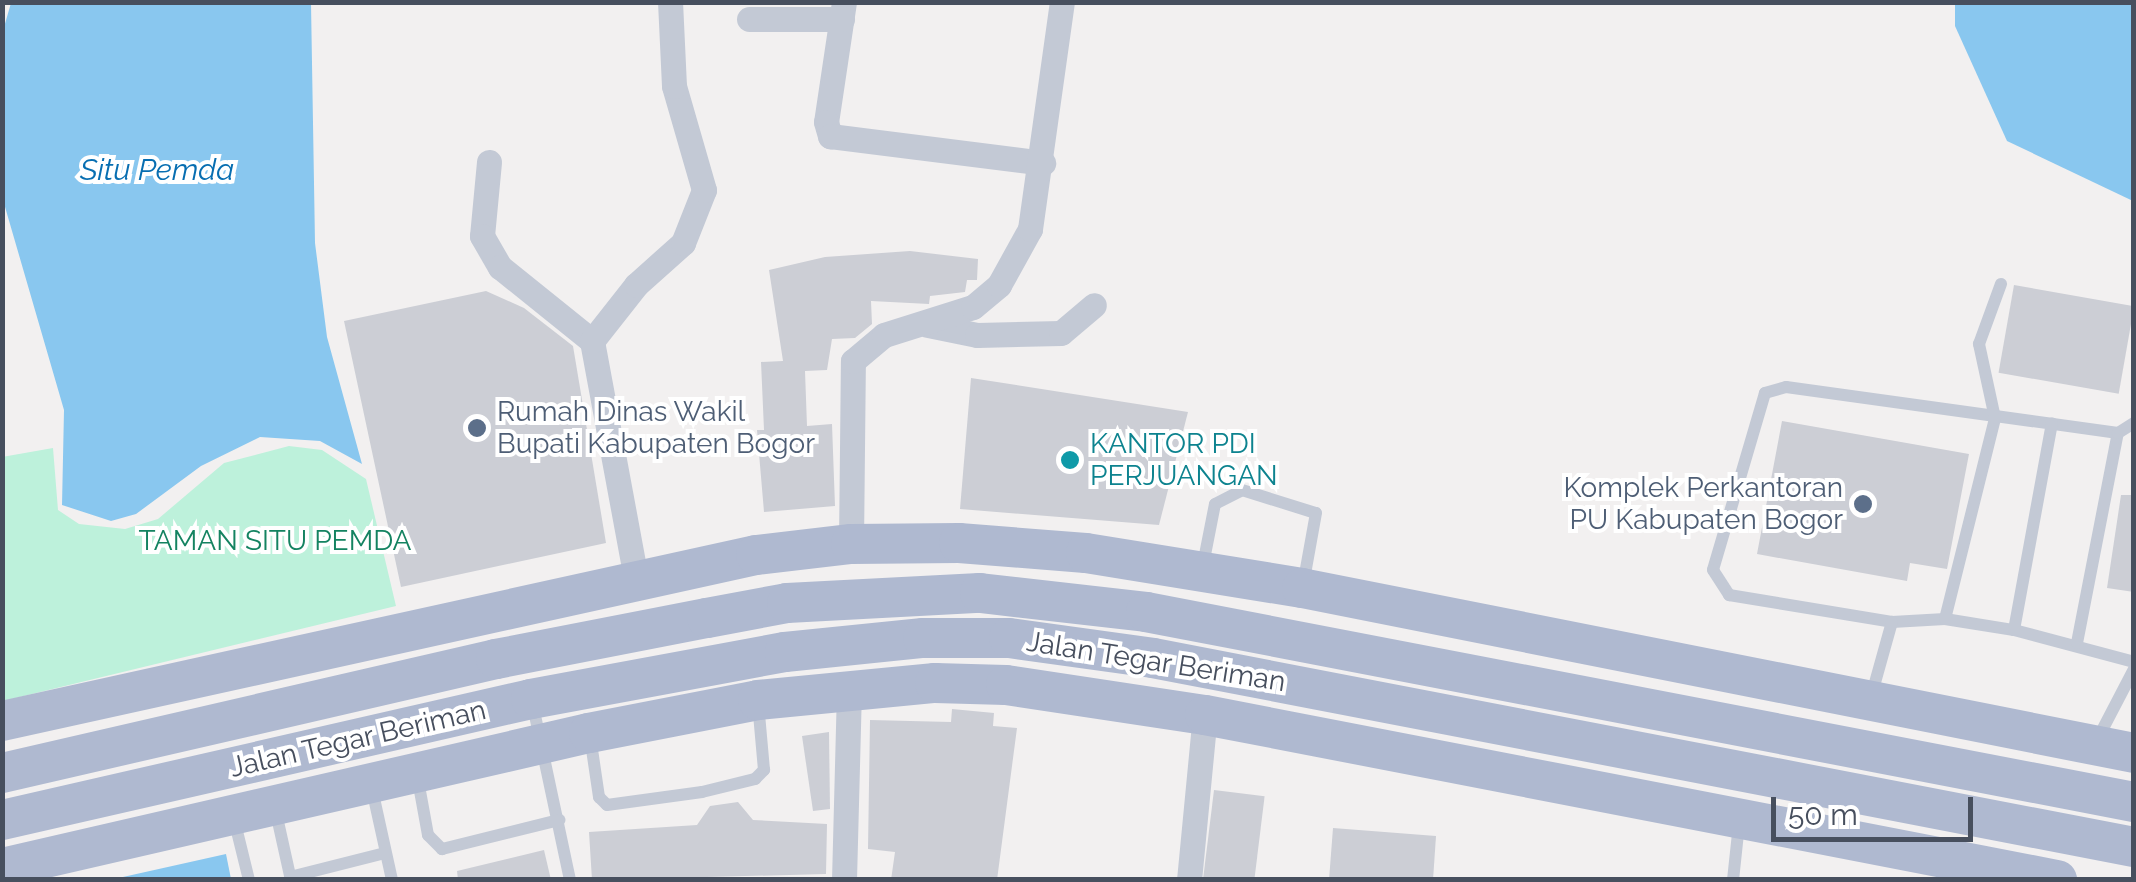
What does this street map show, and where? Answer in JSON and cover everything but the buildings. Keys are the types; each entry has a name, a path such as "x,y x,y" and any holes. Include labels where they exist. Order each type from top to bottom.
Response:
{"main road":[{"path":"2,721 636,578 851,544 1086,552 1302,588 2114,749"},
{"name":"Jalan Tegar Beriman","path":"2,773 496,659 788,603 998,595 1146,612 2117,799"},
{"path":"487,610 496,659"},
{"name":"Jalan Tegar Beriman","path":"2,820 531,699 837,643 922,638 1078,644 2134,847"},
{"name":"Jalan Tegar Beriman","path":"2,868 545,744 758,700 849,688 1006,685 1205,715 1740,816 1964,869 2039,878"},
{"path":"64,759 74,804"},
{"path":"2092,837 2117,799"}],"street":[{"path":"592,342 636,285 683,243 704,190 674,86 670,2"},
{"path":"851,544 853,361 884,336 973,307 999,285 1030,229 1043,163 1062,2"},
{"path":"748,19 843,11 826,122 830,136 1043,163"},
{"path":"489,162 482,236 500,267 592,342 636,578"},
{"path":"923,324 977,335 1060,333 1094,305"},
{"path":"844,880 849,688"},
{"path":"1189,880 1205,715"}],"lane":[{"path":"1945,619 1995,418 1979,344 2001,284"},
{"path":"2114,749 2134,665 2077,643 2014,630 1945,619 1892,622 1728,595 1712,570 1765,392 1786,387 2118,433 2134,423"},
{"path":"2014,630 2052,424"},
{"path":"2077,643 2118,433"},
{"path":"1202,572 1215,504 1242,490 1316,513 1302,588"},
{"path":"1870,700 1892,622"},
{"path":"531,699 545,744 570,880"},
{"path":"590,734 599,797 607,805 702,792 755,779 764,770 758,700"},
{"path":"416,773 428,835 442,848 559,820"},
{"path":"371,783 392,880"},
{"path":"274,806 290,878 385,853"},
{"path":"232,815 249,880"},
{"path":"1733,880 1740,816"}],"green space":[{"name":"TAMAN SITU PEMDA","path":"289,446 322,450 366,479 396,606 3,701 2,457 53,448 58,510 79,524 125,529 158,519 224,463"}],"water":[{"name":"Situ Pemda","path":"11,3 311,3 315,243 327,337 362,464 320,441 260,437 201,466 136,514 111,521 62,505 64,410 3,200 2,34"},
{"path":"1955,3 2133,3 2133,201 2007,141 1955,26"},
{"path":"226,854 231,879 114,879"}],"place":[{"name":"Rumah Dinas Wakil Bupati Kabupaten Bogor","path":"477,428"},
{"name":"KANTOR PDI PERJUANGAN","path":"1070,460"},
{"name":"Komplek Perkantoran PU Kabupaten Bogor","path":"1863,504"}]}
